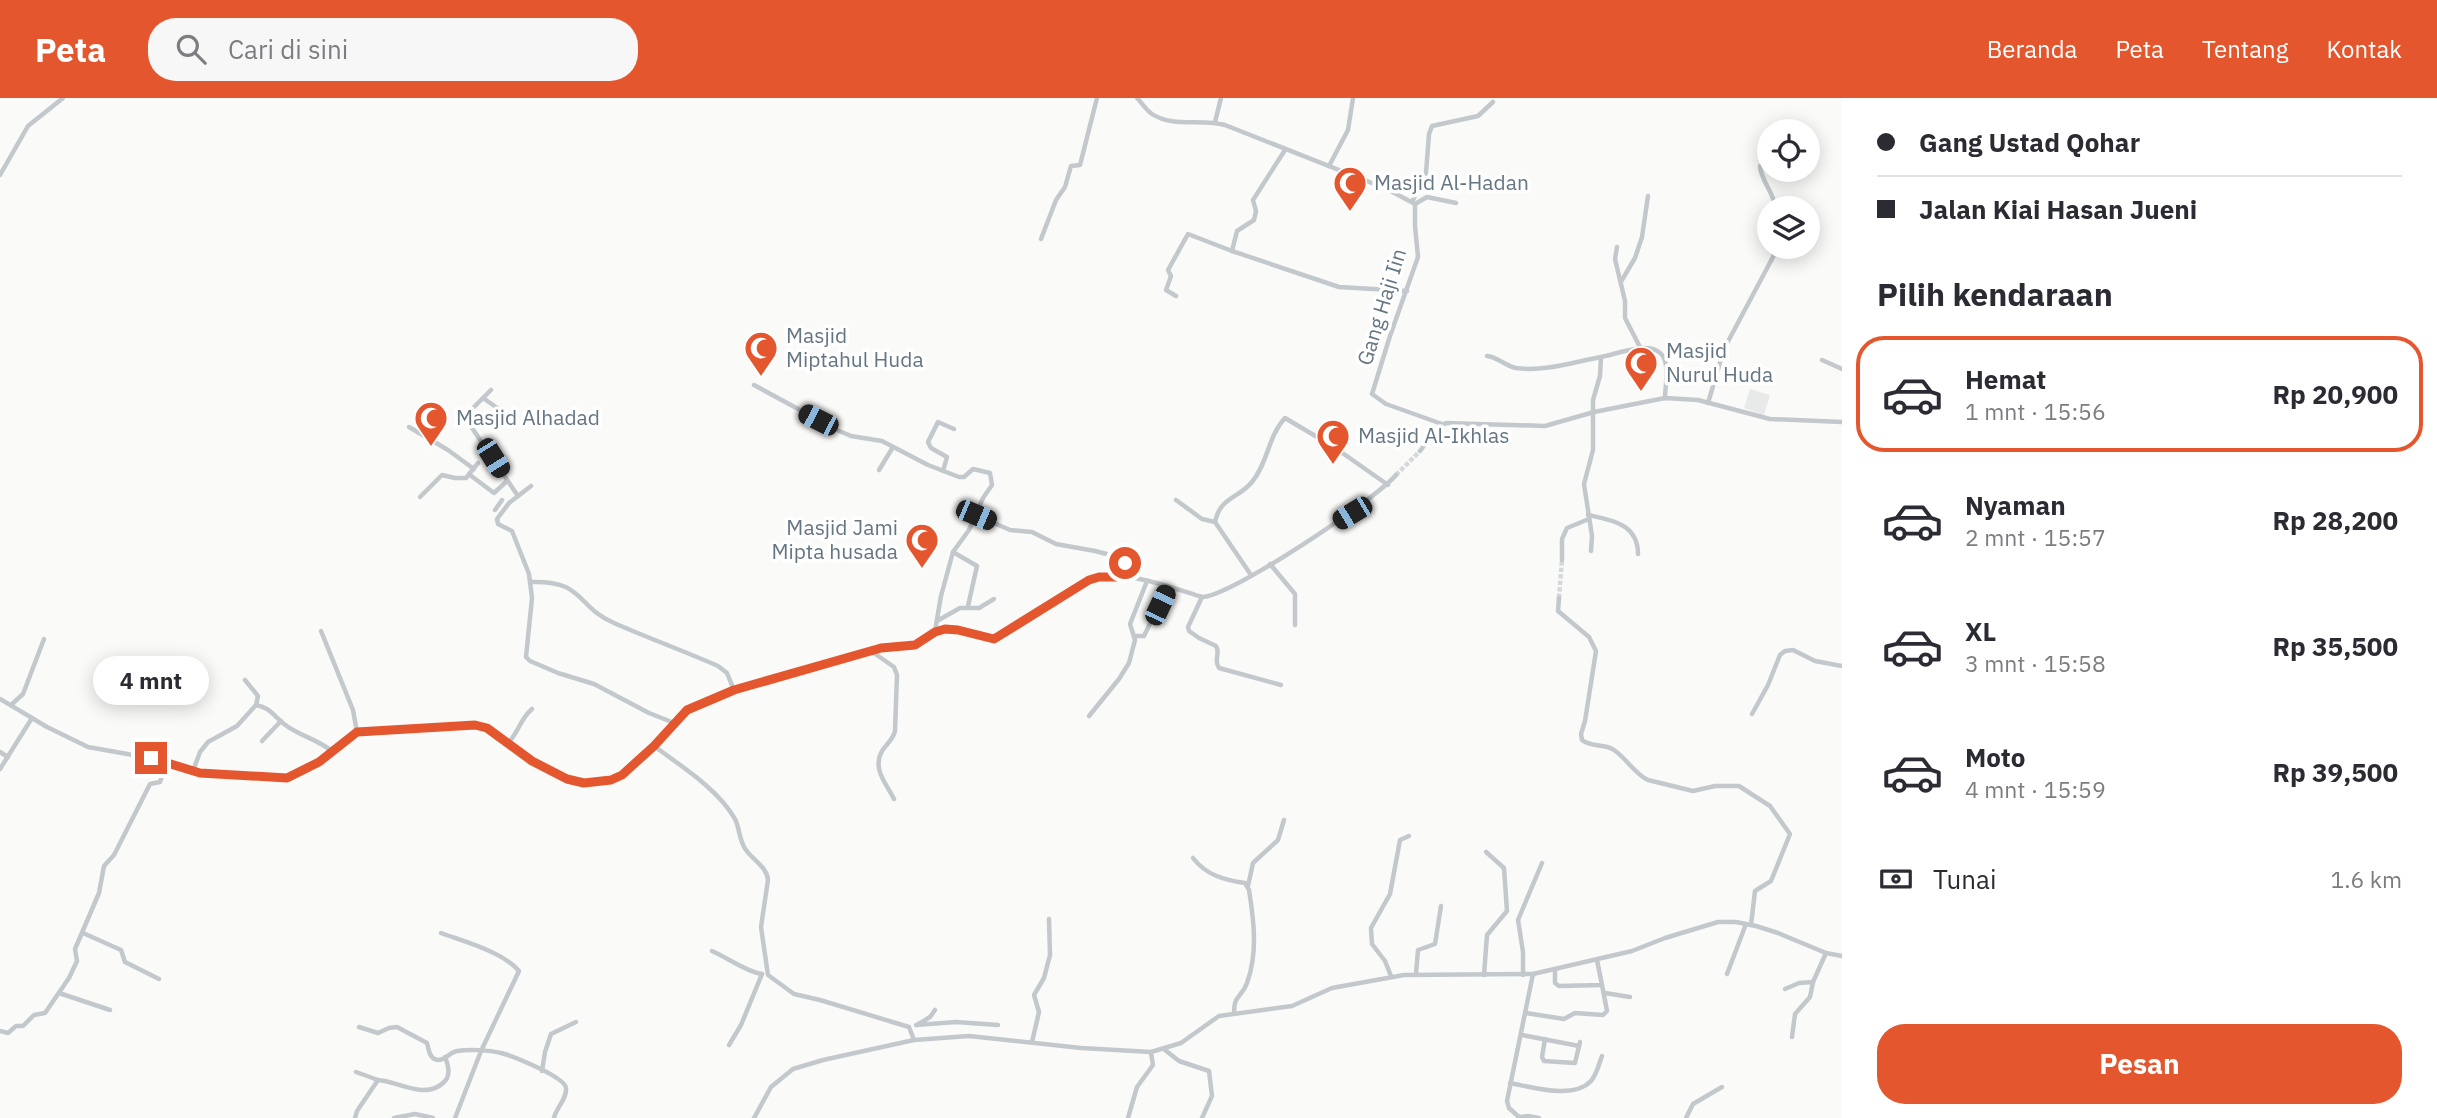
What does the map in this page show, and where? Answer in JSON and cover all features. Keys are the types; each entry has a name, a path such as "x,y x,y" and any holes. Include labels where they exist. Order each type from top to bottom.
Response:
{"street":[{"path":"0,174 28,126 63,98"},
{"path":"1041,239 1046,220 1065,187 1071,166 1080,165 1097,98"},
{"path":"1137,98 1150,113 1170,121 1215,122 1387,189 1413,203"},
{"path":"1215,122 1221,98"},
{"path":"1329,166 1348,130 1353,98"},
{"path":"1413,203 1426,173 1432,125 1478,116 1493,102"},
{"path":"1232,250 1237,231 1254,220 1256,211 1253,200 1285,150"},
{"path":"1622,281 1635,258 1642,237 1648,196"},
{"path":"1413,203 1427,197 1456,203"},
{"name":"Gang Haji Iin","path":"1413,203 1418,257 1372,394 1386,404 1442,424"},
{"path":"1176,296 1166,290 1171,276 1169,268 1188,234 1339,287 1406,291"},
{"path":"1617,247 1615,259 1622,281 1625,318 1641,349"},
{"path":"1708,403 1724,349 1772,259"},
{"path":"1487,356 1495,357 1510,367 1525,369 1562,365 1641,349 1657,350 1665,360 1665,398"},
{"path":"1591,551 1592,536 1584,480 1591,459 1593,400 1599,382 1601,357"},
{"path":"1822,360 1842,369"},
{"path":"754,385 837,430 851,436 876,439 961,478 973,469 992,475 992,485 969,530 953,552 935,632"},
{"path":"491,390 467,414 467,422 479,435 518,496"},
{"path":"483,398 503,412 516,426"},
{"path":"1420,451 1442,424 1453,422 1545,426 1594,412 1665,398 1708,403 1770,419 1842,422"},
{"path":"1251,575 1216,522 1217,513 1224,502 1252,482 1262,465 1273,435 1285,418 1334,447 1388,485"},
{"path":"943,471 947,457 931,448 928,442 938,422 954,429"},
{"path":"409,427 474,469"},
{"path":"879,470 893,446"},
{"path":"420,497 442,475 455,478 470,475 478,463"},
{"path":"470,475 494,493 507,481"},
{"path":"0,699 88,747 167,762 193,772 287,778 304,771 334,752 357,732 481,725 532,761 567,779 592,783 619,777 654,746 687,710 734,690 881,648 915,645 935,632 951,628 994,639 1089,580 1122,577 1168,586 1202,597 1221,593 1352,513 1388,485 1396,475"},
{"path":"531,486 500,514 497,522 512,531 526,562 530,582 531,617 525,653 527,659 558,673 594,684 674,723"},
{"path":"500,514 493,509 502,500"},
{"path":"1176,500 1202,519 1216,522"},
{"path":"976,515 1010,530 1032,532 1056,544 1122,558 1125,563 1122,577"},
{"path":"1562,560 1562,539 1567,528 1588,517 1611,520 1628,527 1637,542 1638,554"},
{"path":"953,552 978,566 968,606"},
{"path":"1270,564 1294,594 1295,625"},
{"path":"1089,716 1125,670 1131,656 1134,636 1130,624 1147,581"},
{"path":"530,582 565,586 583,598 605,619 718,666 727,673 734,690"},
{"path":"1134,636 1144,636 1168,586"},
{"path":"1202,597 1188,627 1189,631 1199,638 1216,646 1219,652 1216,662 1219,668 1281,685"},
{"path":"1559,598 1559,611 1589,637 1596,651 1582,740 1588,745 1614,750 1648,780 1693,791 1715,786 1739,786 1770,807 1790,834 1771,881 1755,891 1748,924 1727,974"},
{"path":"936,621 968,606 979,608 994,599"},
{"path":"321,631 353,709 357,732"},
{"path":"11,705 23,694 44,639"},
{"path":"1752,713 1768,685 1780,655 1785,651 1793,650 1819,662 1842,666"},
{"path":"871,651 892,664 896,670 895,731 892,740 882,751 878,765 894,799"},
{"path":"193,772 200,752 208,742 237,726 256,705 258,696 245,680"},
{"path":"256,705 268,708 281,721 322,742 334,752"},
{"path":"508,743 518,731 521,719 533,709"},
{"path":"0,769 32,718"},
{"path":"262,741 281,721"},
{"path":"654,746 689,771 713,794 735,820 744,848 767,873 761,922 764,973 729,1045"},
{"path":"0,752 8,757"},
{"path":"0,1031 8,1033 34,1016 44,1013 59,993 76,961 74,950 99,893 104,866 114,855 150,784 160,782 167,762"},
{"path":"1234,1012 1235,1000 1246,986 1254,955 1248,886 1253,863 1278,840 1284,820"},
{"path":"1391,976 1385,961 1372,944 1371,928 1390,894 1398,845 1402,838 1409,836"},
{"path":"1484,975 1487,935 1507,911 1504,868 1486,852"},
{"path":"1193,858 1206,872 1248,886"},
{"path":"1522,971 1518,920 1542,863"},
{"path":"1416,974 1418,950 1435,944 1441,905"},
{"path":"1032,1042 1039,1012 1034,995 1043,980 1050,954 1049,919"},
{"path":"754,1118 771,1087 793,1069 914,1040 957,1036 1081,1048 1151,1052 1165,1050 1185,1040 1216,1017 1234,1012 1292,1006 1324,990 1391,976 1416,974 1484,975 1522,971 1533,974 1597,960 1718,922 1748,924 1778,933 1825,955 1842,956"},
{"path":"83,933 121,950 125,962 159,979"},
{"path":"441,933 478,946 519,971 481,1051 455,1118"},
{"path":"712,951 734,960 750,971 764,973 794,994 908,1027 956,1022 998,1025"},
{"path":"1792,1037 1795,1014 1810,997 1813,982 1825,955"},
{"path":"1526,1013 1564,1018 1575,1013 1602,1015 1607,1006 1597,960"},
{"path":"1555,970 1555,983 1559,986 1602,985"},
{"path":"1533,974 1507,1105 1520,1118 1539,1118"},
{"path":"1785,989 1799,983 1813,982"},
{"path":"59,993 110,1010"},
{"path":"1605,993 1630,997"},
{"path":"916,1026 935,1010"},
{"path":"542,1071 551,1034 576,1022"},
{"path":"359,1027 377,1033 397,1027 427,1043 433,1058 441,1059 456,1051 502,1053 560,1079 566,1087 566,1094 554,1118"},
{"path":"908,1027 914,1040"},
{"path":"1522,1035 1579,1044 1573,1064 1544,1061 1542,1057 1545,1039"},
{"path":"1165,1050 1179,1061 1209,1071 1212,1096 1202,1118"},
{"path":"1128,1118 1137,1087 1153,1065 1151,1052"},
{"path":"1510,1083 1561,1090 1581,1087 1592,1079 1602,1056"},
{"path":"356,1072 421,1090 433,1089 447,1077 448,1065 445,1057"},
{"path":"355,1118 378,1080"},
{"path":"1686,1118 1693,1104 1722,1087"},
{"path":"394,1118 415,1114 433,1118"}],"shaded area":[{"path":"1750,389 1770,395 1764,415 1744,408"}],"tunnel":[{"path":"1396,475 1420,451"},
{"path":"1559,598 1562,560"}],"place":[{"name":"Masjid Al-Hadan","path":"1350,213"},
{"name":"Masjid Miptahul Huda","path":"761,378"},
{"name":"Masjid Nurul Huda","path":"1641,393"},
{"name":"Masjid Alhadad","path":"431,448"},
{"name":"Masjid Al-Ikhlas","path":"1333,466"},
{"name":"Masjid Jami Mipta husada","path":"922,570"}],"route":[{"path":"151,758 193,772 287,778 319,762 357,732 481,725 532,761 567,779 584,783 611,780 622,775 654,746 687,710 718,696 881,648 915,645 945,629 951,628 994,639 1089,580 1122,577 1125,563"}]}
